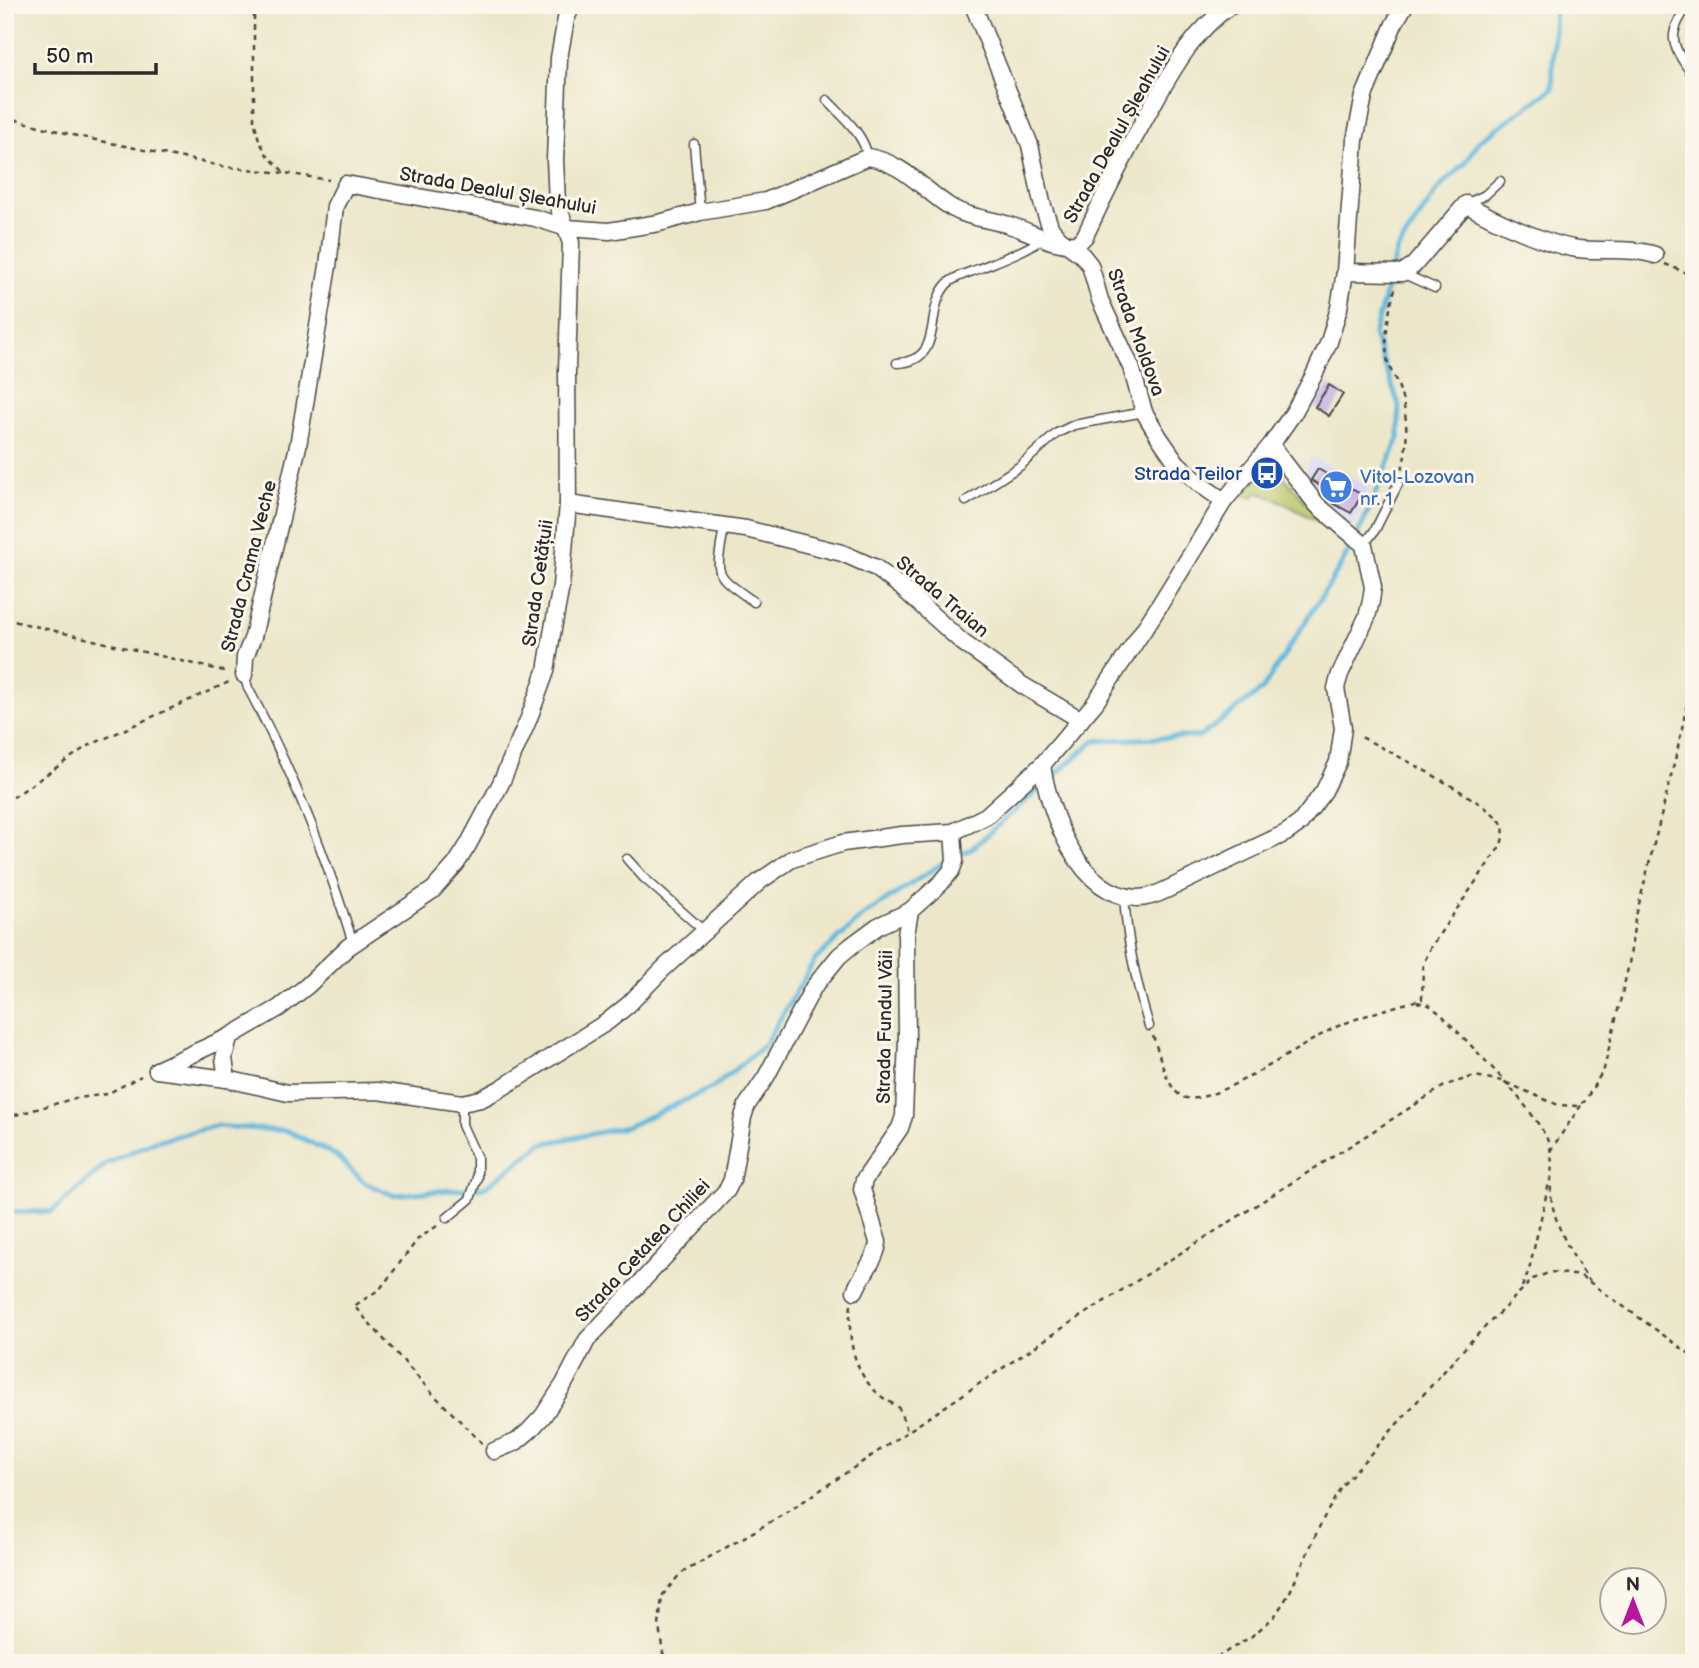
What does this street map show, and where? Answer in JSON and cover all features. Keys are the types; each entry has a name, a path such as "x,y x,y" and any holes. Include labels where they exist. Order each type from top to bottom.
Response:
{"street":[{"name":"Strada Cetățuii","path":"157,1070 229,1037 288,1001 353,943 433,890 456,864 501,783 517,748 545,671 561,586 568,504 567,370 572,250 557,203 555,160 559,58 564,28 572,5"},
{"name":"Strada Moldova","path":"972,5 1030,145 1046,218 1051,229 1090,265 1100,300 1131,367 1144,412 1177,463 1224,501"},
{"name":"Strada Dealul Șleahului","path":"346,184 535,218 567,228 609,231 766,201 868,157 896,166 952,208 982,219 1024,229 1043,239 1069,245 1077,244 1085,236 1129,146 1181,56 1209,22 1231,5"},
{"path":"157,1070 227,1079 288,1093 378,1091 462,1103 481,1099 500,1090 607,1022 760,881 792,859 843,843 902,835 954,847 986,816 1044,777 1080,720 1095,703 1134,645 1224,501 1271,445 1294,412 1329,342 1339,308 1345,272 1355,140 1364,96 1394,24 1405,5"},
{"name":"Strada Crama Veche","path":"244,675 245,657 253,637 298,446 328,266 335,206 346,184"},
{"path":"1345,272 1402,273 1414,265 1466,204 1496,220 1575,248 1644,251 1655,255"},
{"path":"1044,777 1059,829 1079,862 1109,889 1124,896 1151,896 1264,845 1293,828 1307,814 1332,777 1338,762 1343,728 1336,688 1367,617 1373,587 1364,545 1317,505 1271,445"},
{"name":"Strada Traian","path":"568,504 746,529 842,552 876,568 962,642 1022,685 1080,720"},
{"name":"Strada Cetatea Chiliei","path":"494,1451 516,1442 543,1416 564,1384 587,1340 727,1191 732,1180 747,1105 766,1077 813,988 839,956 864,936 911,911 941,883 951,871 954,847"},
{"name":"Strada Fundul Văii","path":"855,1291 877,1250 878,1242 862,1189 870,1171 900,1128 904,1116 907,1039 906,935 911,911"},
{"path":"227,1079 224,1058 229,1037"}],"lane":[{"path":"1689,5 1672,35 1683,62 1694,77"},
{"path":"827,100 858,133 865,143 868,157"},
{"path":"694,144 700,212"},
{"path":"1466,204 1485,195 1500,181"},
{"path":"897,363 911,363 922,357 928,346 942,292 948,284 1043,239"},
{"path":"1402,273 1435,288"},
{"name":"Strada Moldova","path":"966,501 1020,466 1057,433 1073,425 1144,412"},
{"path":"1364,545 1375,530 1398,484"},
{"path":"724,527 717,564 720,573 725,581 754,602"},
{"name":"Strada Crama Veche","path":"244,675 341,903 353,943"},
{"path":"627,859 643,878 704,931"},
{"path":"1124,896 1126,930 1136,982 1149,1026"},
{"path":"447,1218 470,1199 477,1178 477,1158 462,1125 462,1103"}],"path":[{"path":"254,5 254,120 259,140 267,155 285,173"},
{"path":"5,117 77,136 226,167 285,173 346,184"},
{"path":"1655,255 1666,265 1694,276"},
{"path":"1398,484 1407,439 1400,390 1388,362 1388,321 1394,292 1402,273"},
{"path":"5,619 224,671"},
{"path":"1550,1150 1604,1069 1629,964 1635,920 1694,671"},
{"path":"5,803 86,747 244,675"},
{"path":"1149,1026 1172,1088 1184,1098 1201,1099 1237,1083 1336,1028 1367,1015 1422,999 1423,965 1430,948 1502,845 1502,821 1472,798 1435,776 1343,728"},
{"path":"1415,1001 1442,1015 1531,1114 1548,1141 1552,1165 1551,1196 1557,1216 1571,1253 1592,1283"},
{"path":"5,1118 72,1100 107,1094 131,1080 157,1070"},
{"path":"670,1663 663,1653 659,1626 662,1596 680,1574 786,1513 1067,1325 1446,1085 1475,1076 1502,1081 1558,1105 1578,1106 1585,1101"},
{"path":"1521,1290 1529,1270 1552,1165"},
{"path":"447,1218 418,1239 380,1289 354,1306 475,1438 494,1451"},
{"path":"1208,1663 1252,1636 1274,1617 1289,1594 1341,1486 1471,1341 1533,1279 1551,1272 1568,1272 1581,1276 1694,1357"},
{"path":"855,1291 850,1308 853,1355 865,1382 882,1399 898,1406 908,1433"}],"shaded area":[{"path":"1311,457 1369,486 1354,527 1339,515 1304,477"}],"green space":[{"path":"1270,460 1307,504 1336,531 1278,500 1256,492 1254,497 1242,495"}],"building":[{"path":"1329,385 1343,394 1329,416 1315,407"},
{"path":"1318,469 1362,495 1351,513 1333,503 1337,496 1311,480"}],"waterway":[{"path":"5,1212 52,1212 106,1164 152,1142 215,1126 288,1131 335,1155 365,1183 393,1195 485,1187 542,1144 626,1127 714,1087 765,1044 815,960 863,916 941,864 971,849 1094,741 1201,736 1262,690 1339,569 1363,523 1399,438 1399,405 1374,335 1397,250 1439,188 1465,163 1479,141 1552,89 1555,5"}],"place":[{"name":"Strada Teilor","path":"1267,473"},
{"name":"Vitol-Lozovan nr. 1","path":"1336,487"}]}
